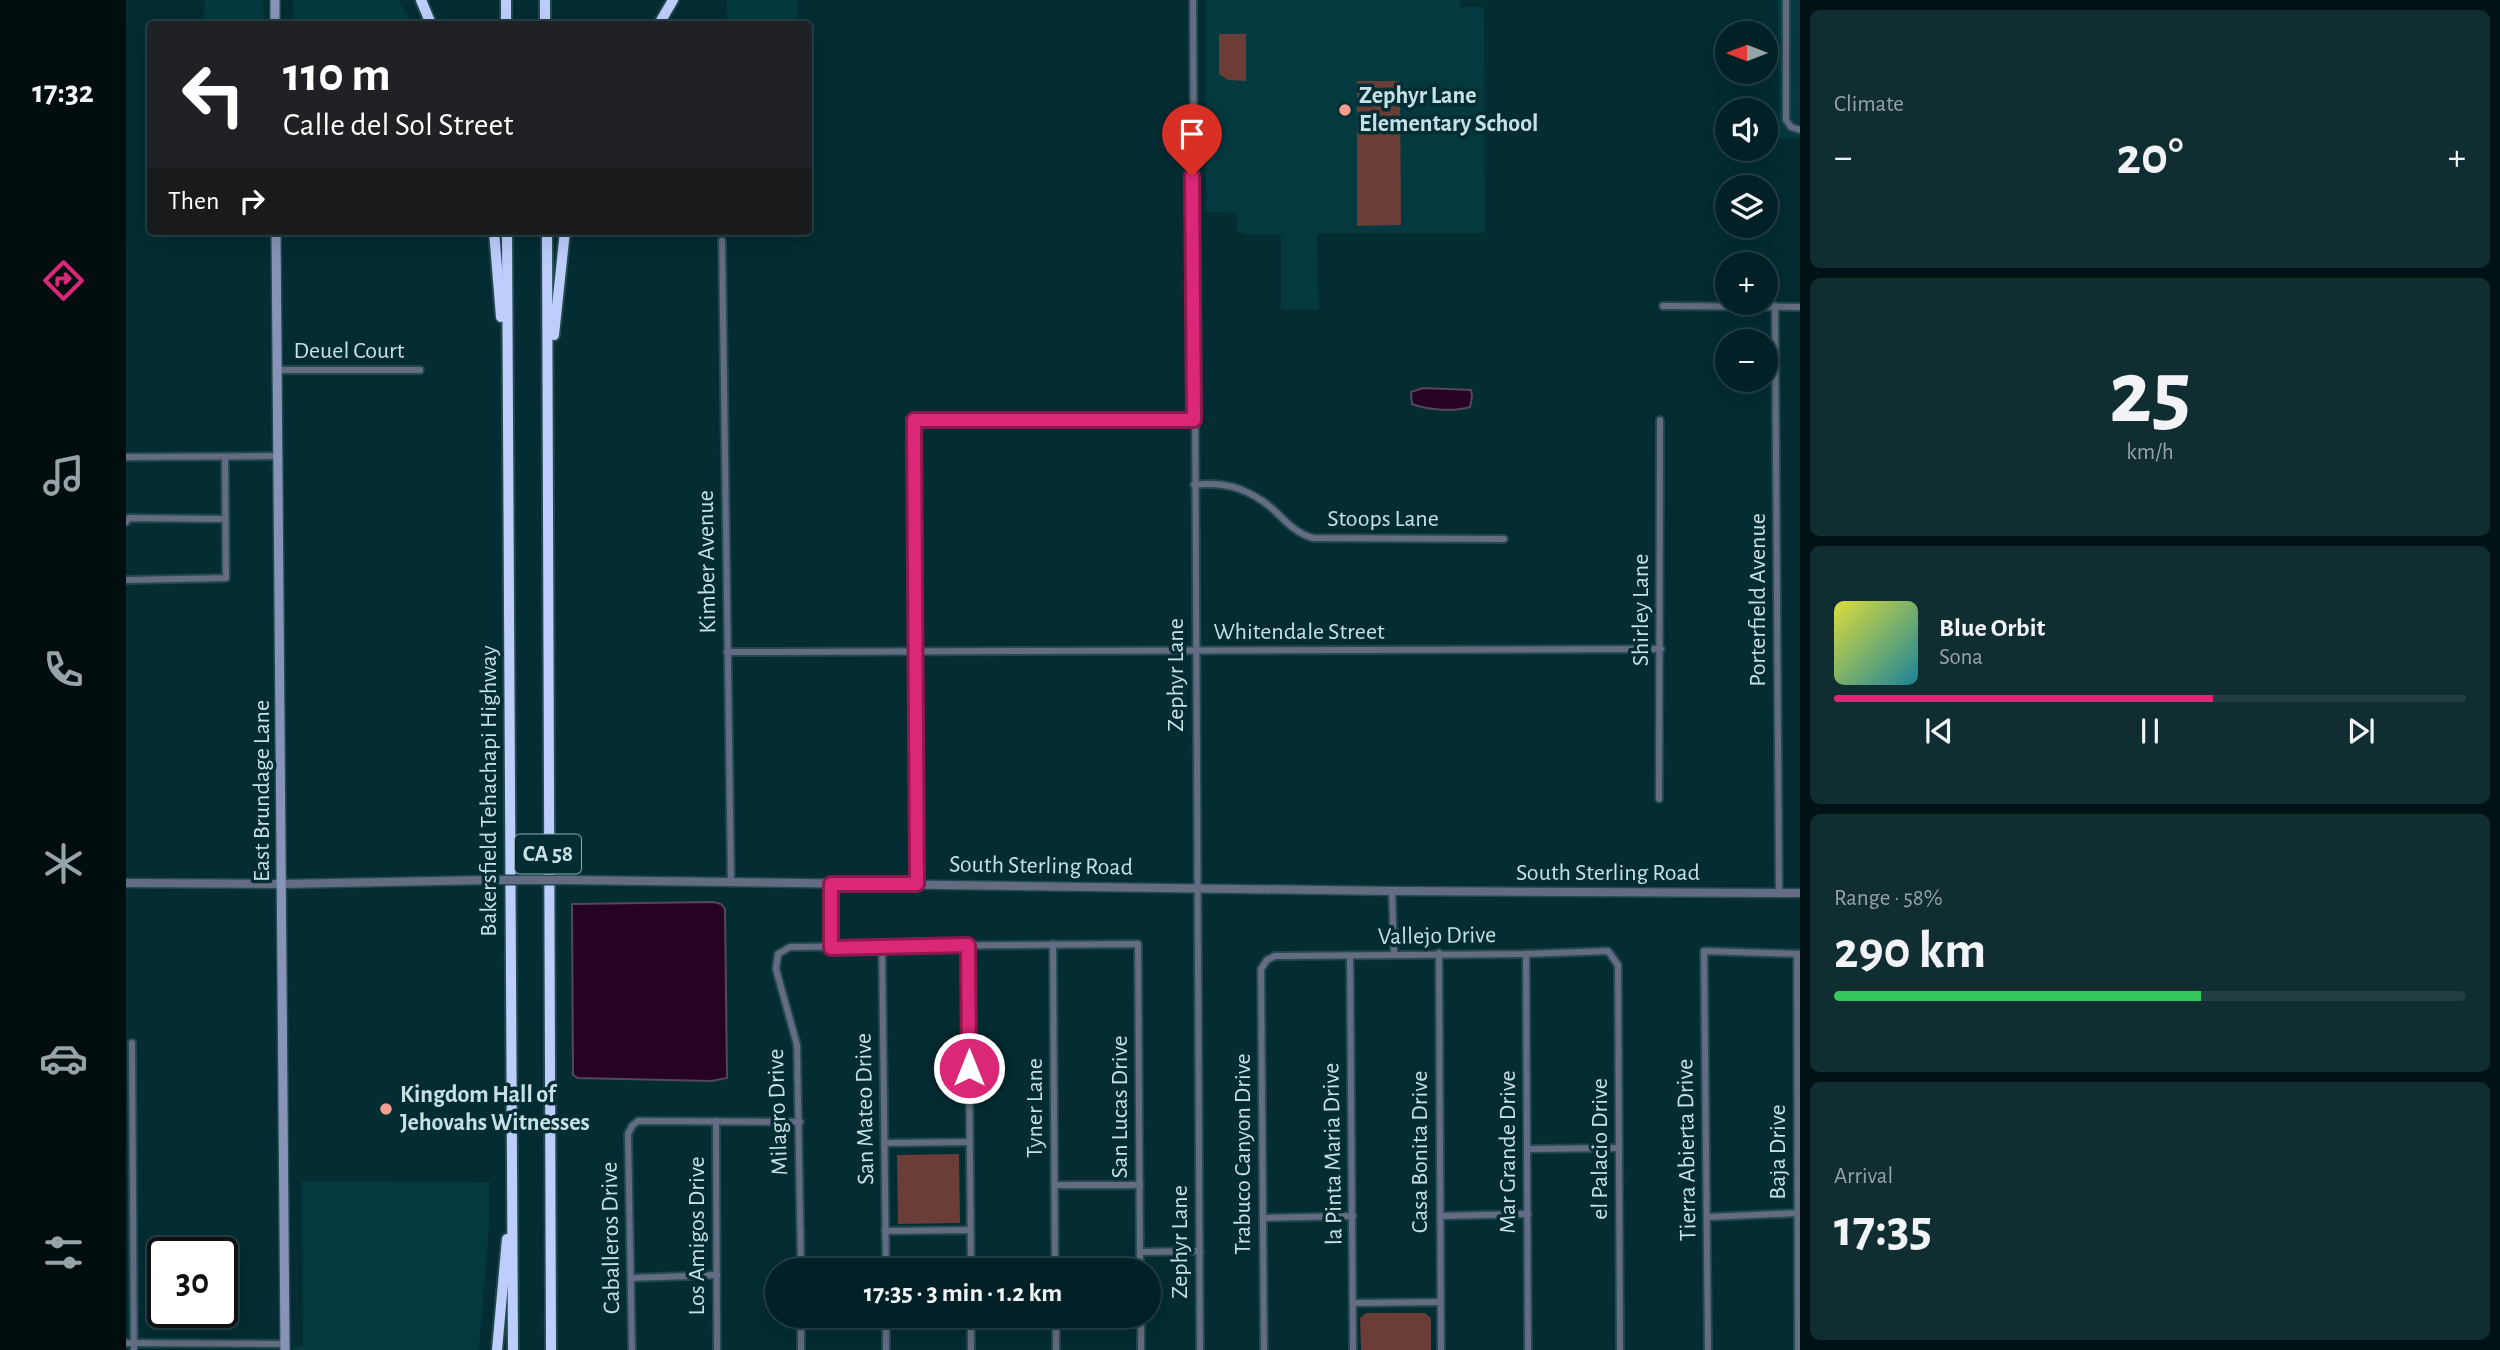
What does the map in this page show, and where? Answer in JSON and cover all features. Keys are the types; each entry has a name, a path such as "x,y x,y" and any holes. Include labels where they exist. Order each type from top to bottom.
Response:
{"highway":[{"path":"421,0 430,21"},
{"path":"506,0 506,21"},
{"path":"545,0 545,21"},
{"path":"661,21 673,0"},
{"path":"494,235 508,428"},
{"name":"Bakersfield Tehachapi Highway","path":"507,235 513,1350"},
{"name":"CA 58","path":"547,235 551,1350"},
{"path":"548,390 565,235"},
{"path":"497,1350 506,1244 512,1223"},
{"path":"551,1317 558,1350"}],"main road":[{"path":"275,0 275,21"},
{"name":"East Brundage Lane","path":"276,235 285,1347"}],"street":[{"name":"Zephyr Lane","path":"1193,0 1200,1350"},
{"path":"1786,0 1786,120 1791,127 1800,130"},
{"name":"Kimber Avenue","path":"722,241 731,883"},
{"path":"1663,306 1715,306"},
{"path":"1778,306 1800,307"},
{"name":"Porterfield Avenue","path":"1775,315 1779,893"},
{"name":"Deuel Court","path":"277,370 421,370"},
{"path":"917,884 914,420 1194,420"},
{"name":"Shirley Lane","path":"1659,799 1660,420"},
{"path":"126,457 279,456"},
{"path":"126,579 226,579 225,458"},
{"name":"Stoops Lane","path":"1195,485 1219,484 1244,489 1266,502 1298,532 1314,538 1504,539"},
{"path":"126,522 130,518 225,519"},
{"name":"Whitendale Street","path":"727,652 1661,649"},
{"name":"South Sterling Road","path":"126,883 571,880 1392,891 1800,893"},
{"path":"831,884 831,948 1053,944"},
{"path":"1392,891 1394,954"},
{"name":"San Lucas Drive","path":"1053,944 1138,944 1140,1258"},
{"name":"Tyner Lane","path":"1053,944 1055,1258"},
{"path":"968,945 971,1258"},
{"name":"Milagro Drive","path":"801,1258 797,1045 776,969 778,954 790,947 831,948"},
{"name":"San Mateo Drive","path":"882,947 886,1258"},
{"name":"Vallejo Drive","path":"1267,960 1275,956 1350,957 1608,951"},
{"name":"el Palacio Drive","path":"1608,951 1618,965 1620,1350"},
{"name":"Tierra Abierta Drive","path":"1708,1350 1704,951 1798,954"},
{"name":"Casa Bonita Drive","path":"1438,953 1441,1350"},
{"name":"Mar Grande Drive","path":"1526,954 1528,1350"},
{"name":"Baja Drive","path":"1798,954 1798,1350"},
{"name":"la Pinta Maria Drive","path":"1350,957 1353,1350"},
{"name":"Trabuco Canyon Drive","path":"1264,1350 1261,969 1267,960"},
{"path":"132,1044 130,1192 134,1346"},
{"name":"Caballeros Drive","path":"632,1350 628,1134 638,1121 716,1121"},
{"path":"716,1121 800,1122"},
{"name":"Los Amigos Drive","path":"716,1121 717,1350"},
{"path":"885,1143 970,1142"},
{"path":"1527,1150 1619,1148"},
{"path":"1055,1185 1140,1185"},
{"path":"1708,1217 1799,1213"},
{"path":"1440,1216 1528,1214"},
{"path":"1263,1218 1353,1216"},
{"path":"886,1231 970,1230"},
{"path":"1140,1252 1200,1251"},
{"path":"631,1278 717,1275"},
{"path":"1353,1303 1440,1302"},
{"path":"801,1328 802,1350"},
{"path":"886,1328 886,1350"},
{"path":"971,1328 971,1350"},
{"path":"1056,1328 1056,1350"},
{"path":"1141,1328 1141,1350"},
{"path":"126,1343 134,1346 285,1347"}],"shaded area":[{"path":"205,0 263,0 264,21 204,21"},
{"path":"293,0 398,0 410,21 294,21"},
{"path":"727,0 798,0 798,21 727,21"},
{"name":"Zephyr Lane Elementary School","path":"1206,0 1460,0 1460,7 1484,7 1485,233 1317,233 1319,309 1281,309 1281,235 1246,235 1237,231 1236,213 1206,212"},
{"path":"1778,0 1800,0 1800,139 1779,138"},
{"path":"1219,34 1246,34 1246,81 1228,80 1219,74"},
{"path":"1357,81 1400,81 1401,225 1357,226"},
{"path":"1423,388 1471,390 1470,407 1441,410 1412,404 1411,392"},
{"path":"572,904 721,904 725,909 727,1078 711,1081 578,1078 573,1075"},
{"path":"959,1154 960,1223 898,1224 897,1155"},
{"path":"302,1181 489,1182 489,1230 479,1350 293,1350 293,1347 303,1346"},
{"path":"1366,1313 1425,1313 1431,1318 1431,1350 1361,1350 1360,1318"}],"place":[{"name":"Zephyr Lane Elementary School","path":"1345,110"},
{"name":"Kingdom Hall of Jehovahs Witnesses","path":"386,1109"}],"route":[{"path":"969,1068 968,945 831,948 831,884 917,884 914,420 1194,420 1192,176"}]}
